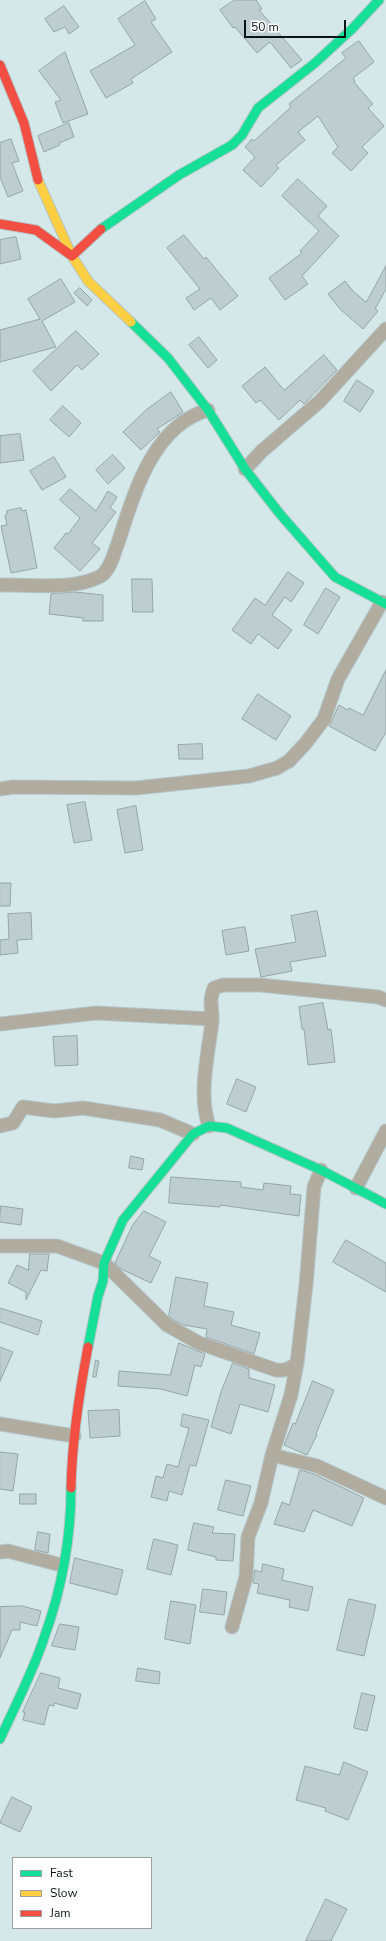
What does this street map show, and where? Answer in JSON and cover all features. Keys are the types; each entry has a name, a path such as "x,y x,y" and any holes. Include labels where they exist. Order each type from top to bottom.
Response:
{"street":[{"path":"72,256 104,227 179,175 232,145 242,135 258,108 315,62 352,29 379,0"},
{"path":"0,65 24,122 39,183 72,256 88,281 168,358 208,410 245,469 280,514 335,577 384,603 338,679 324,719 306,744 289,761 277,768 249,776 136,788 13,787 0,789"},
{"path":"0,224 36,230 72,256"},
{"path":"245,469 262,451 320,401 386,329"},
{"path":"0,585 70,585 99,577 105,573 113,557 144,470 163,441 187,419 208,410"},
{"path":"209,1126 204,1112 212,1019 210,999 214,988 223,985 296,988 378,997 386,1000"},
{"path":"0,1024 96,1013 212,1019"},
{"path":"0,1126 13,1123 23,1107 54,1111 83,1108 160,1120 193,1134"},
{"path":"0,1739 44,1638 57,1596 71,1512 74,1436 77,1404 98,1296 103,1281 104,1263 123,1220 193,1134 209,1126 227,1128 321,1170 386,1204"},
{"path":"356,1188 386,1131"},
{"path":"232,1627 246,1577 248,1537 261,1503 272,1455 291,1395 297,1363 306,1285 314,1187 321,1170"},
{"path":"0,1246 57,1246 104,1263 167,1324 199,1343 276,1370 284,1371 290,1369 297,1363"},
{"path":"0,1424 74,1436"},
{"path":"272,1455 318,1466 386,1498"},
{"path":"0,1552 8,1551 61,1565"}],"building":[{"path":"235,0 256,0 262,9 259,10 302,60 291,68 270,42 257,53 235,27 233,28 220,10"},
{"path":"145,1 156,19 151,22 172,52 131,79 133,83 106,98 90,71 135,45 118,19"},
{"path":"64,6 79,27 69,34 65,27 54,32 45,19"},
{"path":"359,41 374,62 353,78 355,81 354,82 373,104 368,108 384,126 362,147 368,153 351,171 332,153 338,147 318,116 298,132 305,140 276,165 279,168 261,187 243,170 255,157 245,147 252,139 254,141 291,107 289,104 346,58 342,53"},
{"path":"65,52 88,114 63,123 55,102 61,100 39,71"},
{"path":"69,123 74,137 59,143 60,145 44,152 38,136"},
{"path":"11,139 19,161 12,163 23,191 8,197 0,177 0,143"},
{"path":"298,179 327,206 318,216 339,236 302,276 308,284 285,300 269,278 302,253 300,251 319,231 282,196"},
{"path":"184,235 204,259 206,257 238,296 220,310 211,298 194,310 186,298 200,289 167,248"},
{"path":"16,237 21,259 0,264 0,240"},
{"path":"386,266 386,289 375,309 378,311 363,329 340,309 328,294 345,281 353,291 366,302"},
{"path":"61,279 75,302 42,321 56,347 0,362 0,330 40,319 28,299"},
{"path":"80,288 92,300 87,306 74,293"},
{"path":"76,331 99,354 82,370 77,365 51,391 33,371"},
{"path":"199,337 217,360 208,368 189,345"},
{"path":"324,355 337,370 304,404 300,400 279,420 260,400 256,403 242,386 265,367 284,390"},
{"path":"357,380 374,391 360,412 344,401"},
{"path":"171,392 183,412 157,429 160,432 141,450 123,432 146,410"},
{"path":"63,406 81,423 69,437 50,420"},
{"path":"20,434 24,460 0,463 0,436"},
{"path":"113,455 125,468 108,484 96,470"},
{"path":"54,457 66,477 42,490 30,471"},
{"path":"70,489 96,511 108,491 117,497 110,508 116,512 92,543 100,549 80,571 54,548 66,533 68,534 80,518 60,500"},
{"path":"21,508 22,511 26,510 37,568 11,573 1,526 7,525 5,515 7,514 7,511"},
{"path":"288,572 304,583 291,602 285,597 272,615 292,630 278,649 258,634 251,644 232,630 255,598 265,605"},
{"path":"132,579 152,579 153,612 133,612"},
{"path":"326,588 340,597 318,634 304,625"},
{"path":"75,592 103,595 103,621 83,621 83,618 49,614 51,594"},
{"path":"386,670 386,732 375,751 329,726 339,705 363,715"},
{"path":"258,694 291,716 276,740 242,719"},
{"path":"202,744 203,759 179,759 178,745"},
{"path":"85,802 92,840 74,843 67,805"},
{"path":"136,806 143,850 125,853 117,810"},
{"path":"0,883 11,883 10,906 0,906"},
{"path":"317,911 326,956 290,962 292,971 261,977 255,949 296,942 291,916"},
{"path":"31,913 32,939 17,940 18,953 0,955 0,940 9,939 8,914"},
{"path":"245,927 249,951 226,955 222,931"},
{"path":"323,1003 328,1030 331,1029 335,1062 308,1065 304,1029 302,1029 299,1007"},
{"path":"77,1036 78,1065 55,1066 53,1037"},
{"path":"237,1079 256,1087 246,1112 227,1104"},
{"path":"131,1156 144,1159 142,1170 129,1168"},
{"path":"171,1177 241,1182 241,1187 263,1190 264,1183 291,1186 290,1194 301,1195 299,1216 220,1205 220,1207 169,1203"},
{"path":"1,1206 23,1209 21,1225 0,1222"},
{"path":"144,1211 166,1222 149,1256 161,1262 151,1283 121,1269 115,1263 132,1226"},
{"path":"346,1240 386,1263 386,1292 333,1262"},
{"path":"30,1254 49,1254 47,1271 41,1270 26,1300 26,1292 8,1283 17,1265 28,1270"},
{"path":"176,1277 208,1283 204,1306 234,1312 231,1325 260,1333 254,1354 206,1337 207,1329 184,1325 172,1319 169,1316"},
{"path":"0,1308 42,1321 38,1335 0,1322"},
{"path":"179,1343 205,1354 201,1367 195,1365 187,1396 161,1389 118,1386 119,1371 170,1375"},
{"path":"0,1347 13,1352 0,1381"},
{"path":"96,1360 99,1361 96,1377 93,1377"},
{"path":"233,1363 249,1369 249,1378 275,1385 268,1412 240,1404 231,1434 211,1427 221,1392"},
{"path":"313,1381 334,1390 316,1434 317,1435 307,1455 284,1445 293,1423 295,1424"},
{"path":"119,1410 120,1436 90,1438 88,1411"},
{"path":"183,1414 209,1420 196,1466 190,1465 182,1495 169,1491 167,1501 151,1497 156,1476 163,1478 167,1464 178,1467 189,1428 181,1426"},
{"path":"0,1452 18,1454 13,1491 0,1489"},
{"path":"300,1470 314,1474 364,1498 352,1526 313,1510 304,1532 274,1524 282,1502 289,1505"},
{"path":"226,1480 251,1486 243,1516 218,1510"},
{"path":"20,1494 36,1494 36,1504 20,1504"},
{"path":"194,1523 214,1527 212,1533 235,1534 233,1561 216,1560 216,1557 188,1550"},
{"path":"38,1532 50,1534 48,1553 35,1550"},
{"path":"154,1539 178,1545 171,1575 147,1569"},
{"path":"75,1558 123,1570 117,1595 70,1583"},
{"path":"263,1564 284,1569 282,1580 313,1587 308,1611 289,1607 290,1600 257,1593 259,1584 253,1583 255,1570 261,1572"},
{"path":"203,1589 227,1592 224,1615 200,1612"},
{"path":"349,1599 376,1605 364,1656 337,1650"},
{"path":"171,1601 196,1605 190,1644 165,1639"},
{"path":"22,1606 41,1611 37,1626 20,1622 20,1630 12,1630 0,1658 0,1607"},
{"path":"60,1624 79,1627 75,1650 52,1646"},
{"path":"138,1668 160,1672 159,1684 136,1681"},
{"path":"41,1673 60,1678 58,1688 81,1694 77,1709 54,1703 54,1706 49,1705 44,1725 23,1720 25,1712 23,1712"},
{"path":"362,1693 375,1696 367,1731 354,1728"},
{"path":"344,1762 368,1772 348,1820 325,1811 326,1808 296,1800 305,1766 339,1775"},
{"path":"12,1797 32,1807 20,1832 0,1823"},
{"path":"326,1899 347,1909 331,1941 306,1941"}],"traffic: fast":[{"path":"101,229 179,175 232,145 242,135 258,108 315,63 352,29 379,0"},
{"path":"131,322 168,358 208,410 245,469 280,514 335,577 386,604"},
{"path":"88,1347 98,1296 103,1281 104,1263 123,1220 193,1134 209,1126 227,1128 321,1170 386,1204"},
{"path":"0,1739 35,1663 50,1620 64,1564 71,1507 71,1488"}],"traffic: slow":[{"path":"38,180 72,256 88,281 131,322"}],"traffic: jam":[{"path":"0,65 24,123 38,180"},
{"path":"0,224 36,230 72,256 101,229"},
{"path":"71,1488 76,1417 88,1347"}]}
